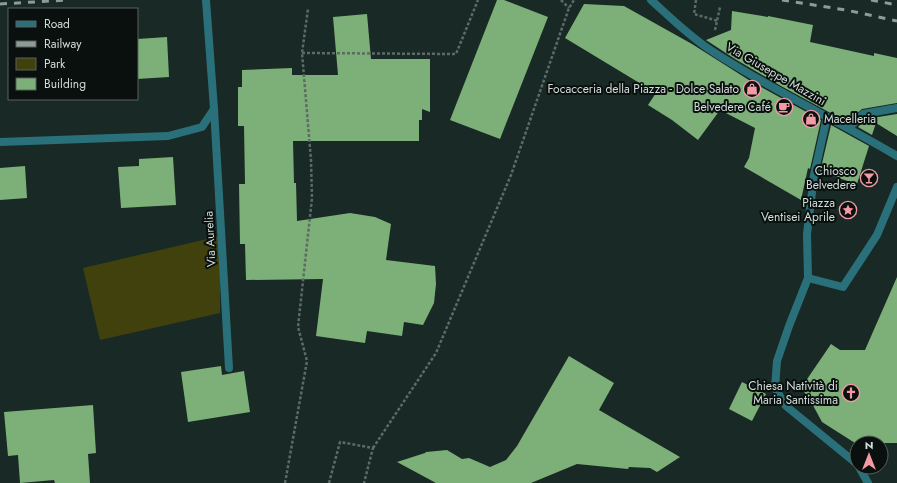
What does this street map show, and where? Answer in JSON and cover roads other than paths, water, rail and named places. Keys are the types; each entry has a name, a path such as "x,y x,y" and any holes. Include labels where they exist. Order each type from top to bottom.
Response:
{"street":[{"name":"Via Giuseppe Mazzini","path":"651,0 688,33 709,49 897,156"},
{"name":"Via Aurelia","path":"206,2 214,109 229,368"},
{"path":"849,128 863,114 897,108"},
{"path":"0,142 168,136 202,127 214,109"},
{"path":"827,117 814,176 807,234 808,278 777,361 774,388 786,406 849,457"},
{"path":"808,278 843,287 877,235 897,188"}],"railway":[{"path":"0,4 68,0"},
{"path":"782,0 846,10 897,21"},
{"path":"871,0 897,5"}],"place":[{"name":"Focacceria della Piazza - Dolce Salato","path":"752,89"},
{"name":"Belvedere Café","path":"784,107"},
{"name":"Macelleria","path":"811,119"},
{"name":"Chiosco Belvedere","path":"869,178"},
{"name":"Piazza Ventisei Aprile","path":"848,210"},
{"name":"Chiesa Natività di Maria Santissima","path":"851,393"}]}
